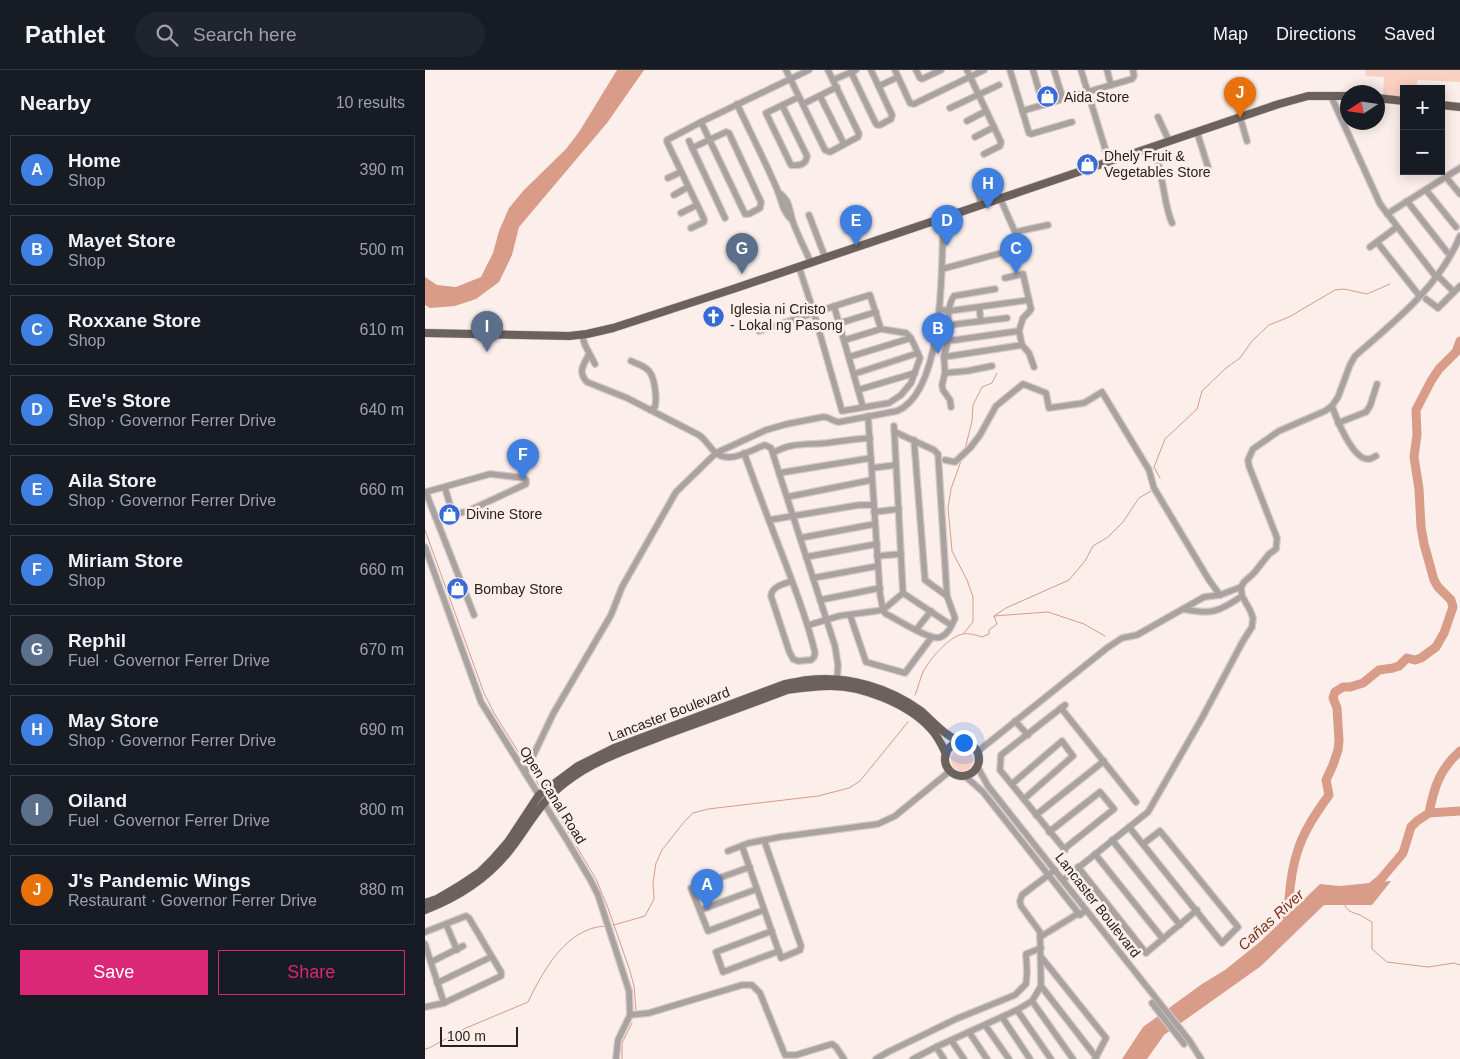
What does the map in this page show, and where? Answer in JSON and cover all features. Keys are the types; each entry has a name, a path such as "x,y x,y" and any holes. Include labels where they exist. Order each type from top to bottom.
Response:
{"main road":[{"path":"425,333 557,336 582,334 613,328 811,263 1240,117 1308,96 1340,96"},
{"path":"1385,99 1400,101"},
{"path":"1445,105 1460,107"},
{"name":"Lancaster Boulevard","path":"425,903 437,899 480,872 495,858 541,799 581,772 616,753 787,690 853,682 874,687 894,695 920,711 945,733 961,743"},
{"name":"Lancaster Boulevard","path":"837,683 872,693 891,701 916,716 930,728 946,754"},
{"path":"961,743 969,744 977,752 979,760 974,771 965,776 956,775 949,770 946,764 946,754 951,746 961,743"},
{"name":"Lancaster Boulevard","path":"425,910 439,905 462,892 484,877 499,863 513,846 541,799"}],"street":[{"path":"786,70 825,150 830,152 858,137 858,131 828,70"},
{"path":"691,228 704,221 667,140 809,70"},
{"path":"833,80 853,71 877,125 880,125 892,118 892,115 871,70"},
{"path":"916,70 922,79 941,70"},
{"path":"967,70 1001,144 984,154"},
{"path":"879,86 897,72 910,103 914,104 984,70"},
{"path":"1010,70 1029,133 1072,122"},
{"path":"1033,70 1043,105"},
{"path":"1054,70 1063,100"},
{"path":"1081,70 1109,161"},
{"path":"1107,70 1111,85"},
{"path":"1022,111 1132,79 1134,76 1133,70"},
{"path":"950,108 999,85"},
{"path":"803,104 837,88"},
{"path":"820,96 844,144"},
{"path":"1331,96 1380,204 1437,276 1454,292"},
{"path":"782,105 807,156 804,163 797,166 791,165 765,110 799,97"},
{"path":"737,104 778,192 784,196 789,205 792,220 811,263"},
{"path":"967,121 986,111"},
{"path":"1158,116 1169,141"},
{"path":"1240,117 1247,141"},
{"path":"692,148 710,140 726,132 729,133 761,202 760,208 745,214 710,140 701,122"},
{"path":"975,137 995,128"},
{"path":"1197,132 1208,167"},
{"path":"689,142 725,218"},
{"path":"1153,146 1163,183 1168,215 1172,223"},
{"path":"1387,214 1460,168"},
{"path":"668,178 681,172"},
{"path":"1446,177 1460,194"},
{"path":"975,184 981,204"},
{"path":"674,194 688,187"},
{"path":"1426,190 1456,227"},
{"path":"1000,198 1015,232 1047,225"},
{"path":"1407,202 1447,252"},
{"path":"681,213 697,205"},
{"path":"809,215 825,258"},
{"path":"525,773 553,714 611,615 622,587 676,492 716,453 766,430 787,424 823,417 839,422 897,411 904,408 916,396 926,377 933,349 939,309 943,218"},
{"path":"1370,247 1397,227"},
{"path":"1063,880 1148,812 1252,628 1253,618 1242,596 1241,587 1243,582 1276,549 1277,538 1249,466 1248,460 1253,449 1279,431 1332,406 1338,397 1355,356 1420,298 1453,253 1460,236"},
{"path":"1377,242 1418,294"},
{"path":"942,269 1009,251"},
{"path":"799,266 843,411 889,403 901,395 911,383 920,358 911,338 906,333 881,329 845,340"},
{"path":"1005,278 1023,274 1031,309 1023,318 1019,331 1022,346 1029,353 1034,367"},
{"path":"1426,299 1438,308 1460,286"},
{"path":"951,407 950,400 942,385 945,373 944,357 948,341 949,311 952,298 954,296 995,289"},
{"path":"759,331 870,295 881,329"},
{"path":"939,309 949,311 1029,300"},
{"path":"834,306 863,407"},
{"path":"979,307 981,321"},
{"path":"839,324 876,312"},
{"path":"949,325 1007,318"},
{"path":"948,341 1019,331"},
{"path":"582,334 589,354 595,364"},
{"path":"849,358 911,338"},
{"path":"944,357 1022,346"},
{"path":"854,374 918,353"},
{"path":"589,354 581,371 583,378 587,382 627,398 699,435 707,441 716,453 729,458 765,445 771,448 835,646 838,665 837,683"},
{"path":"631,361 645,367 652,375 656,401 655,407 650,410"},
{"path":"945,373 992,366"},
{"path":"858,390 915,373"},
{"path":"945,460 955,462 970,448 980,435 996,406 1023,384 1046,393 1049,408 1084,403 1102,392 1149,470 1154,488 1220,595"},
{"path":"1338,424 1366,412 1370,406 1377,384"},
{"path":"1332,406 1338,424 1348,442 1364,458 1368,459 1376,456"},
{"path":"868,416 877,556 883,610 886,614 931,638 941,637 949,630 955,618 947,596 938,454 934,450 894,429 903,593"},
{"path":"773,452 793,445 870,438"},
{"path":"914,440 925,580 947,596"},
{"path":"744,453 769,520 792,580 809,625 815,653 811,660 798,662 793,659 771,596 771,592 775,588 792,580"},
{"path":"779,473 871,458"},
{"path":"872,468 896,465"},
{"path":"437,519 469,511 526,484 526,480 524,478 490,474 426,492 428,504 437,519 474,615"},
{"path":"787,497 872,480"},
{"path":"445,488 453,515"},
{"path":"769,520 859,505 874,505"},
{"path":"874,512 899,508"},
{"path":"800,538 875,524"},
{"path":"806,557 877,544"},
{"name":"Open Canal Road","path":"425,547 481,702 596,890 629,991 630,1015 618,1040 616,1059"},
{"path":"877,556 901,554"},
{"path":"813,578 878,566"},
{"path":"977,752 1122,638 1137,635 1204,597 1220,595 1241,587"},
{"path":"820,600 880,588"},
{"path":"903,593 951,625"},
{"path":"809,625 850,615 883,610 903,593"},
{"path":"1183,609 1196,612 1215,612 1242,596"},
{"path":"916,630 931,611"},
{"path":"850,615 866,662 905,673 931,638"},
{"path":"1049,832 1100,792 1114,809 1064,850 1049,832 1012,784 1000,770 1001,755 1063,706 1136,802"},
{"path":"1015,722 1028,735"},
{"path":"1012,784 1062,741 1073,756 1024,799"},
{"path":"1036,815 1104,761"},
{"name":"Lancaster Boulevard","path":"977,766 988,786 1087,910 1154,1001 1201,1059"},
{"path":"728,851 749,843 764,840 878,824 895,816 949,770"},
{"name":"Lancaster Boulevard","path":"965,776 983,792 1080,914"},
{"path":"1129,827 1222,943 1238,927 1160,830 1143,844"},
{"path":"742,846 781,958 800,950 801,946 764,840"},
{"path":"1113,840 1180,925"},
{"path":"1095,854 1163,939"},
{"path":"750,867 691,888 708,931 765,910"},
{"path":"1078,868 1146,953 1197,910"},
{"path":"913,1059 922,1057 936,1047 1017,1010 1032,1001 1041,986 1041,937 1040,932 1021,906 1020,901 1022,895 1055,870"},
{"path":"700,910 757,888"},
{"path":"1041,937 1087,910"},
{"path":"425,932 466,916 501,972 501,976 444,1003 425,1008"},
{"path":"446,924 457,950"},
{"path":"772,931 716,952 723,972 779,951"},
{"path":"425,944 444,1003"},
{"path":"431,962 463,946"},
{"path":"876,1059 956,1019 1015,995 1026,984 1026,954 1041,948"},
{"path":"437,983 491,957"},
{"path":"1041,958 1106,1038 1095,1058 1041,986"},
{"path":"630,1015 649,1013 742,985 752,985 759,993 785,1055 796,1055 832,1044 843,1059"},
{"path":"1032,1001 1073,1059"},
{"path":"1017,1010 1051,1059"},
{"path":"1002,1017 1031,1059"},
{"path":"985,1025 1009,1059"},
{"path":"969,1032 987,1059"},
{"path":"951,1040 964,1059"},
{"path":"936,1047 944,1059"}],"shaded area":[{"path":"617,70 644,70 607,123 519,227 512,255 499,282 476,299 455,306 430,308 425,305 425,277 437,285 456,287 481,277 493,253 499,231 509,208 524,190 566,149 579,132"},
{"path":"1365,70 1460,70 1460,82 1418,80 1417,85 1400,85 1400,97 1385,95 1384,77 1366,76"},
{"path":"962,749 970,752 973,760 970,768 962,771 954,768 951,760 954,752"},
{"path":"1391,881 1372,905 1324,905 1261,966 1164,1035 1147,1059 1122,1059 1143,1027 1202,984 1225,970 1261,941 1320,884 1339,886"}],"waterway":[{"path":"1160,478 1154,467 1165,439 1197,409 1202,391 1226,368 1240,358 1252,341 1269,325 1289,317 1335,290 1344,289 1367,294 1390,284"},
{"path":"1287,923 1291,879 1297,853 1306,830 1329,795 1326,780 1338,750 1339,740 1337,708 1333,698 1335,692 1343,687 1363,683 1379,670 1399,666 1407,658 1415,660 1421,658 1436,647 1444,633 1453,607 1451,600 1434,580 1424,544 1414,457 1417,435 1416,410 1431,381 1439,369 1456,352 1460,341"},
{"path":"965,449 972,421 973,405 982,387 992,383 997,373"},
{"path":"961,461 951,489 948,508 952,551 967,580 973,597 973,622 964,633"},
{"path":"994,616 1006,608 1069,580 1085,561 1093,546 1108,537 1123,522 1139,498 1151,491"},
{"path":"425,530 484,693 494,713 526,764"},
{"path":"915,695 923,672 940,649 951,639 963,634 982,637 989,634 989,630 997,624 994,616 1048,612 1084,624 1105,636"},
{"path":"614,925 645,916 654,899 653,882 656,863 662,850 693,813 708,809 818,796 849,788 860,781 908,722"},
{"path":"1429,813 1439,779 1447,765 1460,751"},
{"path":"530,770 541,789"},
{"path":"550,802 596,879 608,908 630,971 634,986 636,1010"},
{"name":"Cañas River","path":"1369,889 1381,879 1403,853 1411,827 1417,821 1429,813 1460,811"},
{"path":"1344,902 1346,908 1350,911 1372,922 1372,949 1387,962 1428,967 1454,963 1460,965"},
{"path":"425,1049 466,1028 528,1002 541,977 557,953 567,943 579,934 605,926"},
{"path":"622,1059 622,1043 632,1023"}],"place":[{"name":"Aida Store","path":"1048,97"},
{"name":"J's Pandemic Wings","path":"1240,118"},
{"name":"Dhely Fruit & Vegetables Store","path":"1088,164"},
{"name":"May Store","path":"988,209"},
{"name":"Aila Store","path":"856,246"},
{"name":"Eve's Store","path":"947,246"},
{"name":"Rephil","path":"742,274"},
{"name":"Roxxane Store","path":"1016,274"},
{"name":"Iglesia ni Cristo - Lokal ng Pasong","path":"714,317"},
{"name":"Oiland","path":"487,352"},
{"name":"Mayet Store","path":"938,354"},
{"name":"Miriam Store","path":"523,480"},
{"name":"Divine Store","path":"450,514"},
{"name":"Bombay Store","path":"458,589"},
{"name":"Home","path":"707,910"}]}
